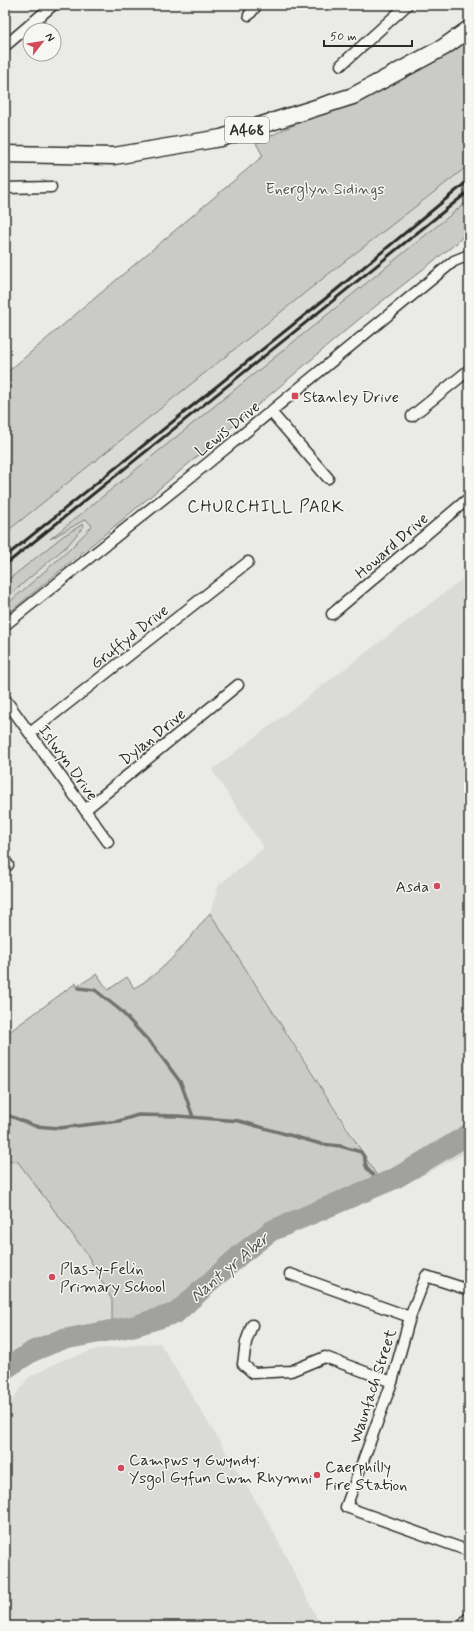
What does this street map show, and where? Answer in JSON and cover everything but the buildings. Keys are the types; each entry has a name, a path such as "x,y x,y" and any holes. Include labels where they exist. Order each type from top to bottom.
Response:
{"main road":[{"name":"A468","path":"5,154 114,156 221,138 353,96 444,47 469,29"},
{"path":"464,1626 469,1620"}],"street":[{"path":"5,46 53,5"},
{"path":"249,15 257,5"},
{"path":"341,65 407,5"},
{"path":"5,188 51,187"},
{"name":"Lewis Drive","path":"5,625 271,412 454,261 469,255"},
{"path":"412,416 469,370"},
{"path":"271,412 328,478"},
{"name":"Howard Drive","path":"332,614 469,498"},
{"name":"Gruffyd Drive","path":"30,733 248,562"},
{"name":"Dylan Drive","path":"85,810 238,685"},
{"name":"Islwyn Drive","path":"5,699 108,842"},
{"path":"290,1274 410,1317"},
{"name":"Waunfach Street","path":"469,1290 426,1276 410,1317 392,1382 346,1507 469,1551"},
{"path":"252,1325 246,1342 243,1364 253,1373 291,1371 325,1357 392,1382"}],"shaded area":[{"path":"469,165 469,216 90,527 70,550 5,606 5,533 326,276"},
{"path":"469,574 469,1151 418,1178 389,1191 210,912 219,885 264,848 212,770"},
{"name":"Plas-y-Felin Primary School","path":"5,1160 18,1162 87,1254 112,1300 112,1320 79,1326 10,1356 5,1361"},
{"name":"Campws y Gwyndy: Ysgol Gyfun Cwm Rhymni","path":"160,1343 269,1523 321,1626 5,1626 5,1414 12,1401 28,1378 60,1361 98,1349"}],"green space":[{"name":"Energlyn Sidings","path":"469,36 469,165 326,276 5,533 5,374 263,156 256,143 289,127 384,89"},
{"path":"469,200 469,228 458,242 358,320 133,511 5,616 5,606 69,550 92,526 86,519 50,539"},
{"path":"83,524 84,526 68,545 5,599 5,584 8,580 63,536"},
{"path":"210,913 382,1183 271,1231 240,1255 176,1313 134,1326 112,1330 112,1300 87,1254 18,1162 5,1160 5,1035 76,983 76,987 97,974 108,990 127,977 134,988 146,981 175,955"}],"waterway":[{"path":"79,988 95,990 120,1010 155,1048 181,1083 193,1117"},
{"path":"5,1114 35,1126 59,1128 119,1121 138,1115 178,1116 239,1121 321,1144 340,1146 361,1152 365,1158 366,1167 381,1184"},
{"name":"Nant yr Aber","path":"5,1369 33,1351 60,1340 134,1326 176,1313 240,1255 271,1231 396,1178 469,1134"}],"railway":[{"path":"5,557 336,290 469,180"},
{"path":"5,565 469,191"}],"place":[{"name":"Stanley Drive","path":"295,396"},
{"name":"Asda","path":"437,886"},
{"name":"Plas-y-Felin Primary School","path":"52,1277"},
{"name":"Campws y Gwyndy: Ysgol Gyfun Cwm Rhymni","path":"121,1468"},
{"name":"Caerphilly Fire Station","path":"317,1475"}],"district":[{"name":"CHURCHILL PARK","path":"266,506"}]}
